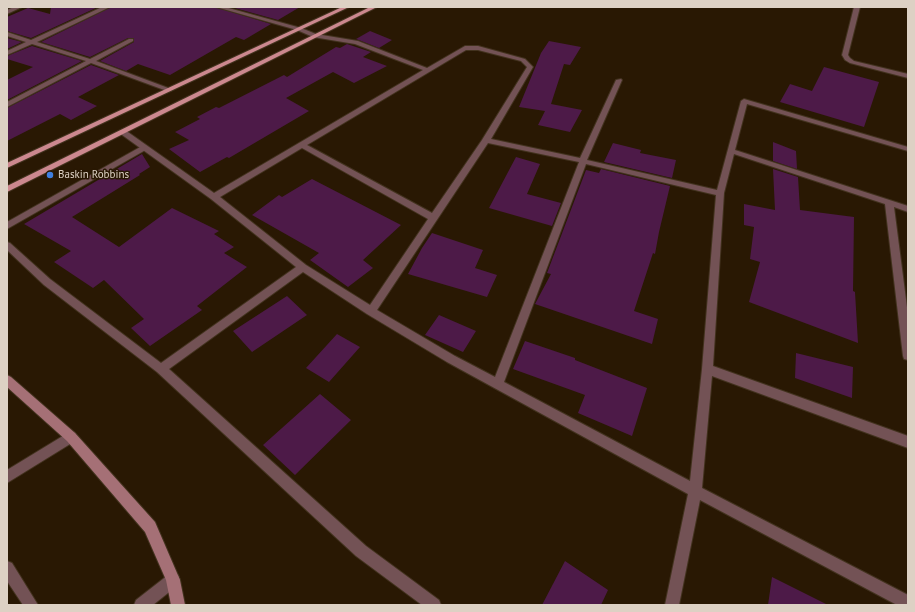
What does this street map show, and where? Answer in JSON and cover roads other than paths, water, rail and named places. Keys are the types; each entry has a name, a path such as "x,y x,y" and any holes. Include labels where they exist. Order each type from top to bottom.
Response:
{"main road":[{"path":"7,166 346,7"},
{"path":"7,189 374,7"}],"street":[{"path":"7,12 19,7"},
{"path":"7,53 34,42 107,7"},
{"path":"219,7 299,29 315,36 356,42 428,70"},
{"path":"857,7 845,55 847,59 852,62 908,76"},
{"path":"7,34 91,61 169,90"},
{"path":"7,105 132,40"},
{"path":"214,197 428,70 468,48 478,48 523,60 528,64 530,70 486,140 371,311"},
{"path":"497,385 582,161 619,80"},
{"path":"672,605 696,491 707,370 720,193 744,101 908,149"},
{"path":"122,132 214,197 303,267 371,311 451,359 773,533 908,603"},
{"path":"486,140 720,193"},
{"path":"302,145 433,218"},
{"path":"7,226 145,148"},
{"path":"731,151 908,209"},
{"path":"889,202 908,356"},
{"path":"7,246 47,282 161,369 361,551 434,605"},
{"path":"161,369 303,267"},
{"path":"707,370 908,442"},
{"path":"7,380 71,437 150,527 173,580 178,605"},
{"path":"7,477 71,437"},
{"path":"7,568 31,605"},
{"path":"141,605 173,580"}],"place":[{"name":"Baskin Robbins","path":"50,175"}]}
